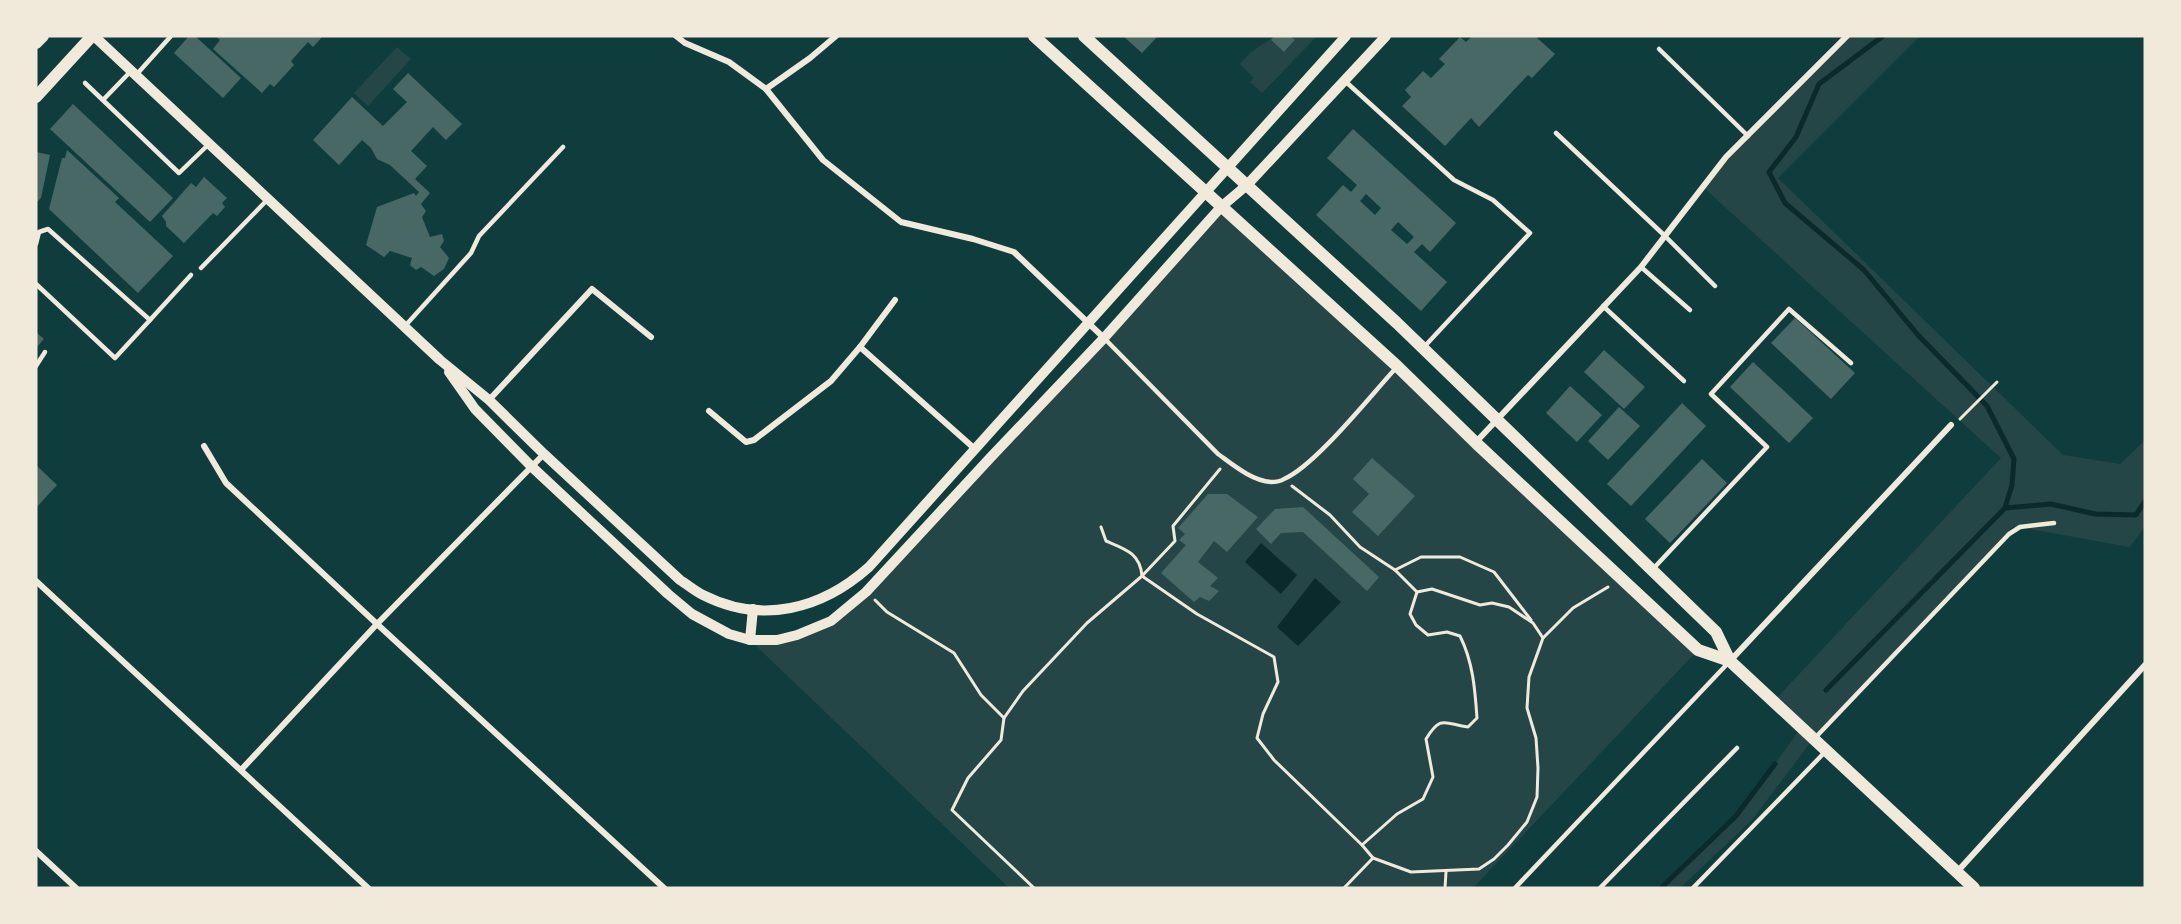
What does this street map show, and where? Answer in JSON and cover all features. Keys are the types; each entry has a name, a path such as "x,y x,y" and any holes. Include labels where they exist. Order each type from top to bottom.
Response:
{"main road":[{"path":"36,43 43,36"},
{"path":"36,97 93,36"},
{"path":"1034,36 1397,366 1698,650 1730,661"},
{"path":"1084,36 1423,348 1716,632 1730,661 1974,888"}],"street":[{"path":"93,36 440,360 489,400 680,580 704,595 732,605 779,610 801,606 834,593 853,581 868,567 1346,36"},
{"path":"676,36 685,43 729,62 766,89 823,160 900,222 973,239 1014,252 1104,338"},
{"path":"766,89 810,58 836,36"},
{"path":"440,360 475,409 531,466 692,614 729,634 750,640 777,640 797,635 831,621 866,592 1104,338 1221,207 1247,186 1386,36"},
{"path":"1476,443 1641,267 1726,157 1847,36"},
{"path":"489,400 592,289 651,337"},
{"path":"709,411 746,442 754,441 831,381 895,300"},
{"path":"860,347 975,449"},
{"path":"1730,661 1950,425"},
{"path":"204,446 226,483 664,888"},
{"path":"241,770 377,624 544,454"},
{"path":"36,581 368,888"},
{"path":"750,640 753,609"},
{"path":"1957,872 2145,664"},
{"path":"36,851 76,888"}],"lane":[{"path":"103,100 171,36"},
{"path":"1659,49 1748,136"},
{"path":"1345,81 1454,180 1493,200 1530,233 1423,348"},
{"path":"85,83 179,173 210,144"},
{"path":"1556,133 1715,286"},
{"path":"405,326 471,253 479,236 563,147"},
{"path":"201,268 268,199"},
{"path":"36,244 39,232 48,229 150,320"},
{"path":"1641,267 1690,310"},
{"path":"36,284 115,358 191,275"},
{"path":"1603,306 1684,381"},
{"path":"1652,570 1767,447 1711,394 1789,309 1851,363"},
{"path":"1104,338 1152,388 1239,471 1269,482 1284,480 1319,452 1397,366"},
{"path":"36,366 45,352"},
{"path":"1813,740 2009,534 2020,527 2054,523"},
{"path":"1515,888 1730,661"},
{"path":"1600,888 1737,748"},
{"path":"1693,888 1826,751"}],"path":[{"path":"1950,425 1963,418 1997,382"},
{"path":"1034,888 952,810 968,778 1001,740 1004,718 1023,691 1088,623 1142,576 1175,542 1173,526 1227,460"},
{"path":"1284,480 1330,515 1360,547 1395,570 1417,592"},
{"path":"1101,527 1106,541 1131,551 1141,565 1142,576"},
{"path":"1395,570 1421,557 1460,557 1494,572 1543,638"},
{"path":"1142,576 1197,614 1274,657 1278,682 1263,714 1257,738 1274,760 1362,845 1372,858 1411,872 1479,869 1494,859 1527,822 1537,796 1538,768 1536,738 1527,708 1529,677 1543,638 1573,608 1623,579"},
{"path":"1417,592 1431,589 1480,604 1492,603 1509,607 1533,623"},
{"path":"866,592 887,612 954,653 981,695 1004,718"},
{"path":"1362,845 1397,814 1423,799 1433,777 1426,739 1434,726 1446,721 1468,727 1477,718 1476,689 1471,664 1460,636 1447,632 1428,635 1416,625 1410,614 1417,592"},
{"path":"1344,888 1372,858"},
{"path":"1445,888 1446,872"}],"shaded area":[{"path":"1290,36 1317,36 1262,93 1250,82 1254,78 1240,64 1250,53 1273,37 1271,40 1284,52 1295,41"},
{"path":"1847,36 1920,36 1778,178 2063,455 2120,464 2145,440 2145,526 2130,547 2013,526 1813,739 1752,820 1680,888 1661,888 1736,816 1801,728 1773,702 2001,458 1703,187 1726,157"},
{"path":"397,47 411,59 368,106 354,93"},
{"path":"1221,207 1698,650 1473,888 1009,888 750,640 810,631 866,592"},
{"path":"1261,543 1297,575 1281,594 1245,562"},
{"path":"1315,578 1341,602 1298,646 1277,627"}],"building":[{"path":"189,36 195,36 241,78 223,98 174,53"},
{"path":"215,36 323,36 313,47 308,42 291,61 294,65 274,87 270,84 262,93 213,49 220,40"},
{"path":"1123,36 1158,36 1142,53"},
{"path":"1274,36 1290,36 1295,40 1284,52 1271,40"},
{"path":"1472,36 1535,36 1555,54 1532,78 1528,75 1479,127 1471,118 1445,146 1402,106 1411,97 1405,90 1423,71 1431,78 1445,64 1439,59 1460,37 1466,42"},
{"path":"408,73 462,124 446,140 433,127 411,151 427,166 415,179 430,193 421,204 426,211 422,217 430,237 442,234 444,241 440,247 449,258 444,269 434,276 421,267 416,270 410,265 412,258 390,251 384,257 366,245 377,207 414,193 416,196 419,192 390,165 377,159 371,148 362,140 339,165 313,140 352,97 383,126 407,102 393,89"},
{"path":"73,104 173,198 150,222 50,129"},
{"path":"1353,129 1456,223 1430,252 1422,244 1414,252 1447,282 1421,311 1316,215 1343,185 1351,192 1357,185 1327,158","holes":["1366,194 1381,208 1375,215 1360,201","1398,222 1414,237 1407,244 1391,230"]},
{"path":"67,150 119,198 115,202 173,256 138,293 49,209 62,158 65,158"},
{"path":"36,152 50,155 41,198 36,203"},
{"path":"204,177 227,198 222,203 225,207 217,216 213,213 184,243 166,226 162,216 191,183 196,187"},
{"path":"1795,318 1855,373 1831,399 1771,343"},
{"path":"36,332 44,339 36,348"},
{"path":"1604,350 1645,387 1624,409 1584,372"},
{"path":"1753,362 1813,418 1789,443 1730,387"},
{"path":"1570,386 1602,415 1577,442 1546,413"},
{"path":"1682,403 1706,426 1631,506 1607,484"},
{"path":"1619,407 1640,426 1608,460 1588,441"},
{"path":"1372,458 1415,496 1378,536 1352,512 1369,494 1353,479"},
{"path":"1702,459 1727,483 1670,543 1645,519"},
{"path":"36,465 57,485 36,508"},
{"path":"1208,494 1227,494 1258,517 1227,552 1214,541 1198,562 1218,578 1210,586 1219,591 1209,601 1200,597 1194,602 1161,573 1186,545 1179,540 1185,534 1178,528"},
{"path":"1303,507 1379,577 1367,591 1303,532 1281,533 1271,544 1256,529 1275,509"}],"waterway":[{"path":"1826,690 2005,508 2012,485 2014,459 1987,406 1918,335 1864,270 1785,203 1769,172 1796,137 1819,84 1883,36"},
{"path":"2005,508 2051,504 2095,514 2136,515 2145,501"},
{"path":"1661,888 1736,816 1775,764"}]}
